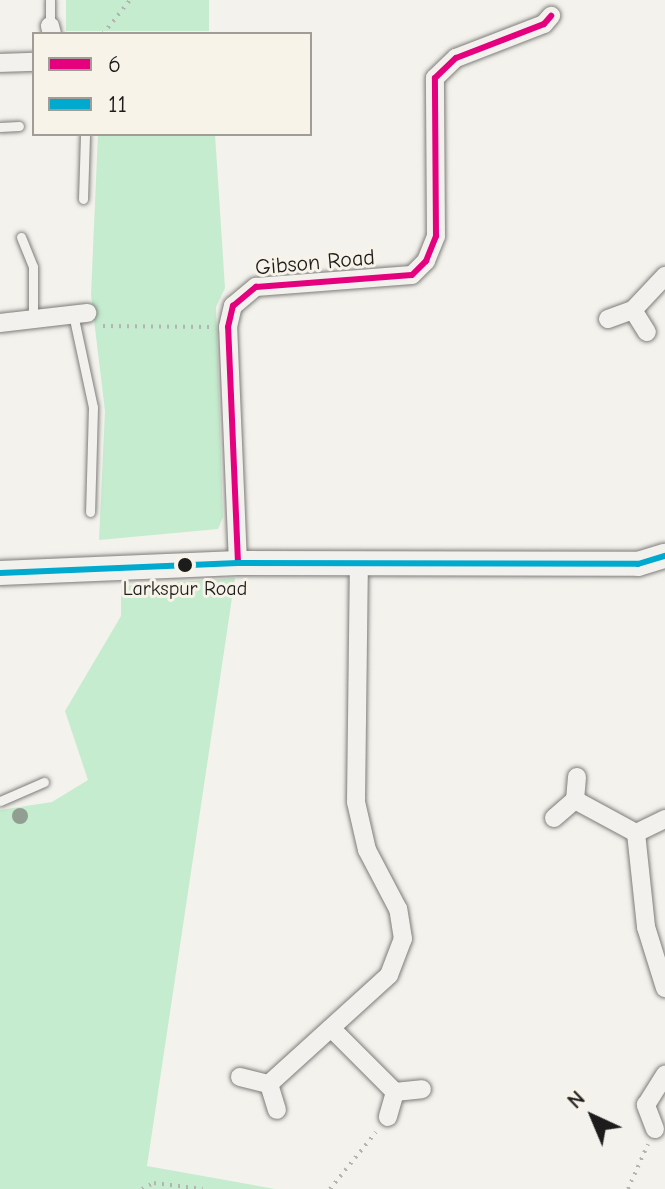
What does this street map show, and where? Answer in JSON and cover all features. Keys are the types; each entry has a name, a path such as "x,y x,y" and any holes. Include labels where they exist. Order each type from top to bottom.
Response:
{"street":[{"name":"Gibson Road","path":"228,327 233,306 256,287 395,280 412,275 426,261 436,236 435,78 456,58 544,24 551,16"},
{"path":"0,63 32,62"},
{"path":"608,319 633,310 665,276"},
{"path":"633,310 647,332"},
{"path":"0,323 80,314"},
{"path":"228,327 238,563"},
{"path":"0,573 238,563 638,564 665,556"},
{"path":"269,1084 389,975 403,939 398,909 367,850 356,802 359,562"},
{"path":"554,818 575,800 577,777"},
{"path":"575,800 636,833"},
{"path":"636,833 665,819"},
{"path":"636,833 646,927 665,988"},
{"path":"331,1028 395,1092"},
{"path":"646,1105 665,1074"},
{"path":"240,1077 269,1084"},
{"path":"269,1084 277,1110"},
{"path":"395,1092 422,1089"},
{"path":"388,1117 395,1092"},
{"path":"626,1104 646,1105"},
{"path":"646,1105 655,1129"}],"lane":[{"path":"50,0 51,30"},
{"path":"0,127 19,126"},
{"path":"83,199 85,136"},
{"path":"21,237 33,267 33,318"},
{"path":"80,314 93,407 90,512"},
{"path":"0,801 44,782"}],"path":[{"path":"105,32 130,0"},
{"path":"80,314 90,326 228,327"},
{"path":"330,1189 388,1117"},
{"path":"628,1189 655,1129"},
{"path":"142,1189 154,1183 203,1189"}],"green space":[{"path":"66,0 209,0 209,31 66,31"},
{"path":"98,136 215,136 225,288 216,307 223,517 218,529 99,540 105,411 91,295"},
{"path":"235,578 147,1166 275,1189 0,1189 0,810 52,802 88,780 65,711 121,616 121,586"}],"transit line":[{"name":"6","path":"238,563 228,327 233,306 256,287 412,275 426,261 436,236 435,78 456,58 544,24 551,16"},
{"name":"11","path":"0,573 238,563 638,564 665,556"}],"place":[{"name":"Larkspur Road","path":"185,565"}]}
